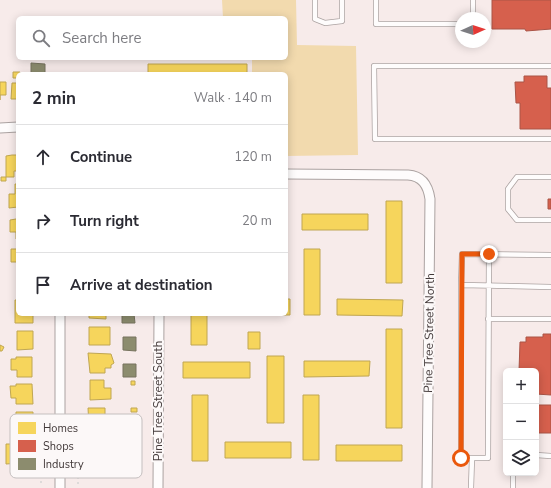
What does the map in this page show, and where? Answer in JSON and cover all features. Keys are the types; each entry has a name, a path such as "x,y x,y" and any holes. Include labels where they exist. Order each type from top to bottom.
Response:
{"street":[{"path":"0,128 16,127"},
{"name":"Pine Tree Street North","path":"288,174 416,175 428,188 430,199 427,488"},
{"path":"60,316 60,414"},
{"name":"Pine Tree Street South","path":"158,488 159,316"}],"lane":[{"path":"315,0 315,19 325,23 342,22 342,0"},
{"path":"376,0 376,24 455,24"},
{"path":"473,0 473,12"},
{"path":"551,66 374,66 374,139 551,139"},
{"path":"551,177 517,177 508,189 508,209 518,220 551,220"},
{"path":"489,254 488,458 461,458 462,254 489,254 551,255"},
{"path":"461,285 551,286"},
{"path":"488,319 551,319"},
{"path":"539,455 551,456"},
{"path":"471,488 472,458"},
{"path":"512,488 513,476"}],"path":[{"path":"41,478 41,484"},
{"path":"78,478 78,484"}],"shaded area":[{"path":"222,0 296,0 297,45 356,46 358,155 288,156 288,72 252,72 252,60 288,60 288,16 223,16"}],"building: Homes":[{"path":"148,64 247,64 247,72 148,72"},
{"path":"13,72 16,72 16,78 13,78"},
{"path":"0,82 6,82 6,95 0,95"},
{"path":"12,83 16,83 16,99 11,99"},
{"path":"16,155 16,171 14,171 14,177 6,177 6,156"},
{"path":"1,177 6,177 6,181 1,181"},
{"path":"16,184 16,207 9,208 9,194 15,194"},
{"path":"386,201 402,201 402,283 386,283"},
{"path":"302,214 368,214 368,230 302,230"},
{"path":"16,219 16,232 10,232 10,220"},
{"path":"11,249 16,249 16,262 11,262"},
{"path":"304,249 320,249 320,315 304,315"},
{"path":"288,299 290,299 290,315 288,315"},
{"path":"337,299 403,300 402,316 337,315"},
{"path":"16,300 16,316 33,316 33,323 15,323"},
{"path":"89,316 106,316 106,319 89,318"},
{"path":"191,316 207,316 207,345 191,345"},
{"path":"89,327 110,327 110,345 89,345"},
{"path":"386,329 402,329 402,428 386,428"},
{"path":"17,331 33,331 33,349 17,350"},
{"path":"248,332 260,332 260,349 248,349"},
{"path":"0,345 4,347 2,351 0,351"},
{"path":"88,353 111,354 114,363 111,365 111,368 105,368 105,373 90,373"},
{"path":"267,356 284,356 284,423 267,423"},
{"path":"16,357 32,357 32,377 17,377 17,370 11,370 11,359 16,359"},
{"path":"304,361 370,361 369,376 304,377"},
{"path":"183,362 250,362 250,378 183,378"},
{"path":"90,380 104,380 104,388 111,388 111,399 90,400"},
{"path":"131,381 135,381 135,385 131,385"},
{"path":"16,384 32,384 33,404 16,404 16,398 11,398 10,386 16,386"},
{"path":"192,395 208,395 208,461 192,461"},
{"path":"303,395 319,395 319,460 303,460"},
{"path":"88,408 105,408 105,414 88,414"},
{"path":"131,408 137,408 137,412 131,412"},
{"path":"16,412 33,412 33,414 16,414"},
{"path":"225,442 291,442 291,458 225,458"},
{"path":"6,444 10,444 10,464 6,464"},
{"path":"336,445 402,445 402,461 336,461"}],"building: Shops":[{"path":"492,0 551,0 551,29 526,31 525,29 492,29"},
{"path":"524,76 547,76 547,88 551,88 551,129 520,129 520,103 516,103 515,82 524,82"},
{"path":"548,199 551,199 551,209 548,209"},
{"path":"543,334 551,334 551,395 539,394 539,368 519,368 520,342 526,342 526,337 543,337"},
{"path":"539,405 551,405 551,433 539,433"}],"building: Industry":[{"path":"31,63 45,64 45,72 31,72"},
{"path":"122,316 134,316 135,323 122,323"},
{"path":"123,337 136,337 136,351 123,350"},
{"path":"123,364 136,364 136,377 123,377"}],"route":[{"path":"461,458 462,254 489,254"}]}
